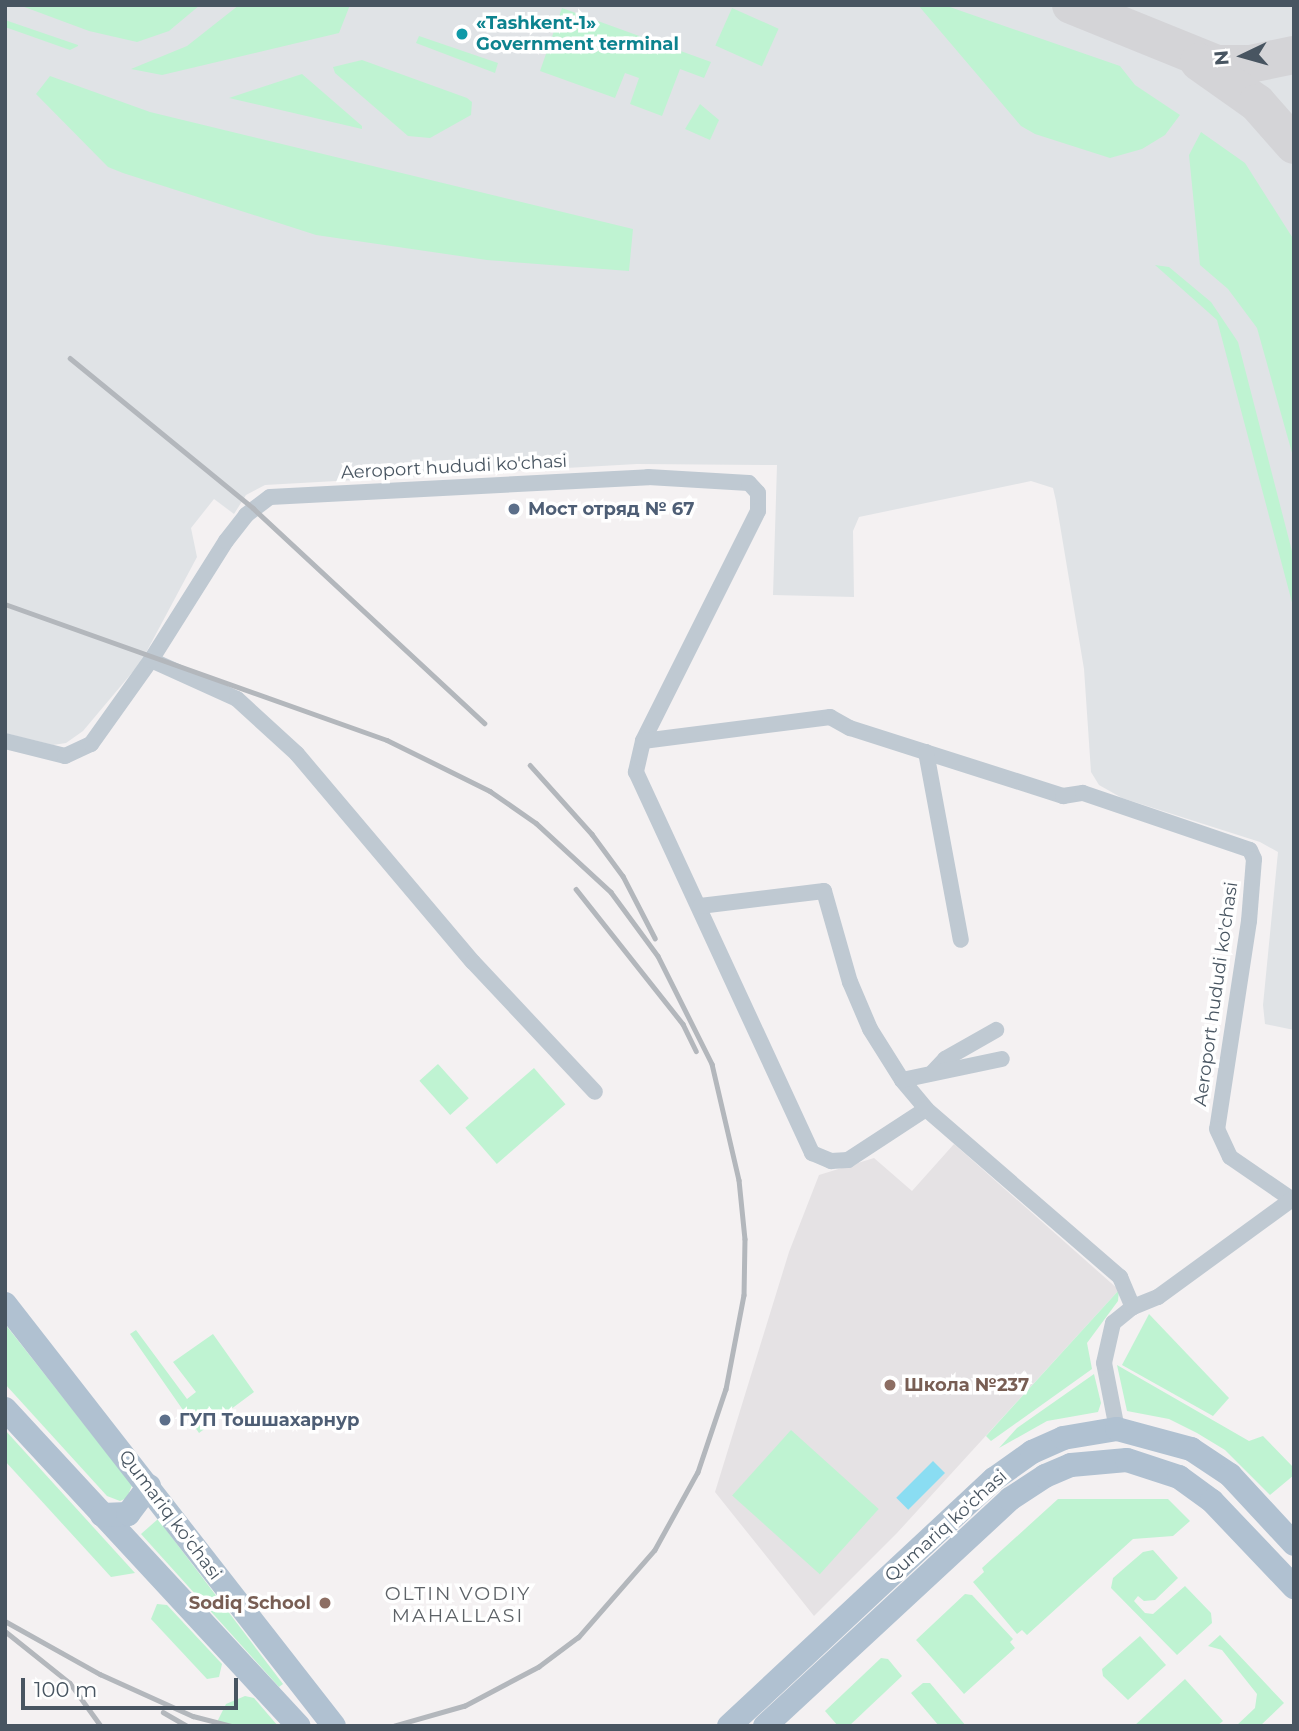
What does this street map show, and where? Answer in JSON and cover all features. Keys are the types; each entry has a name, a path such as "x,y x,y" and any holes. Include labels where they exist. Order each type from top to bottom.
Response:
{"main road":[{"name":"Qumariq ko'chasi","path":"5,1304 334,1726"},
{"path":"5,1409 292,1718 305,1691"},
{"name":"Qumariq ko'chasi","path":"765,1726 875,1607 1013,1465 1063,1438 1117,1429 1160,1438 1205,1457 1230,1475 1294,1544"},
{"name":"Qumariq ko'chasi","path":"729,1726 1021,1490 1058,1470 1099,1460 1140,1462 1191,1484 1294,1587"},
{"path":"102,1514 128,1514 149,1486"}],"street":[{"name":"Aeroport hududi ko'chasi","path":"5,741 62,756 80,752 101,732 152,660 226,541 246,514 270,497 648,478 749,483 759,497 753,523 643,741 636,772 812,1153 831,1161 848,1160 926,1109"},
{"path":"152,660 237,699 297,754 473,962 595,1092"},
{"name":"Aeroport hududi ko'chasi","path":"643,741 825,716 1063,796 1083,793 1250,850 1254,859 1249,921 1217,1129 1230,1157 1292,1198 1158,1297 1133,1307 1107,1334 1104,1363 1117,1429"},
{"path":"926,752 961,940"},
{"path":"700,906 824,891 850,982 870,1029 902,1080 926,1109 1120,1277 1133,1307"},
{"path":"933,1072 945,1059 996,1030"},
{"path":"902,1080 1002,1059"}],"shaded area":[{"path":"5,5 1294,5 1294,1030 1265,1024 1263,1005 1278,852 1260,842 1122,798 1099,785 1091,772 1084,669 1056,501 1053,488 1031,481 859,517 853,531 854,597 773,595 777,465 637,464 265,485 246,495 234,514 214,499 191,528 197,557 141,662 83,731 66,743 53,745 5,733"},
{"name":"Школа №237","path":"954,1144 1119,1290 897,1533 814,1616 715,1492 789,1252 819,1175 874,1158 912,1191"}],"green space":[{"path":"19,5 200,5 169,31 137,42 89,31"},
{"path":"239,5 350,5 339,33 162,75 131,69 187,46"},
{"path":"918,5 944,5 1120,66 1135,85 1180,115 1165,135 1142,149 1110,158 1035,134 1021,126"},
{"path":"562,8 711,62 704,78 680,69 662,116 630,104 639,78 625,73 615,98 540,71"},
{"path":"732,8 779,29 762,66 715,45"},
{"path":"5,20 78,46 70,50 5,27"},
{"path":"419,36 498,63 495,73 416,43"},
{"path":"362,60 467,98 472,102 471,115 430,138 408,136 335,73 333,67"},
{"path":"302,74 362,126 362,129 229,98"},
{"path":"50,76 150,112 633,229 629,271 487,260 316,235 123,173 108,167 36,94"},
{"path":"700,104 719,120 710,140 685,129"},
{"path":"1201,132 1245,163 1294,240 1294,460 1257,328 1228,289 1200,265 1189,155"},
{"path":"1155,265 1169,267 1211,302 1238,342 1294,559 1294,610 1217,320"},
{"path":"438,1064 469,1098 450,1115 419,1081"},
{"path":"534,1068 565,1104 497,1164 465,1128"},
{"path":"1119,1290 1118,1301 1087,1343 1092,1369 991,1441 986,1436"},
{"path":"1149,1314 1229,1398 1213,1416 1122,1365"},
{"path":"5,1324 132,1485 127,1498 120,1501 107,1496 5,1384"},
{"path":"136,1330 187,1399 196,1392 173,1362 213,1334 254,1392 199,1433 130,1334"},
{"path":"1117,1365 1249,1441 1263,1436 1294,1468 1294,1475 1270,1495 1225,1450 1197,1433 1169,1419 1127,1411"},
{"path":"1094,1374 1101,1403 1098,1412 1047,1421 999,1448 1017,1428"},
{"path":"5,1430 135,1573 111,1577 5,1461"},
{"path":"791,1430 879,1509 820,1574 732,1495"},
{"path":"1058,1499 1168,1499 1190,1521 1173,1536 1133,1539 1027,1635 1022,1630 1017,1634 973,1582 984,1572 982,1568"},
{"path":"158,1519 283,1684 279,1687 141,1534"},
{"path":"1153,1550 1178,1578 1155,1600 1144,1601 1138,1596 1134,1601 1145,1613 1153,1614 1185,1586 1211,1613 1212,1623 1177,1655 1111,1588 1113,1578 1143,1552"},
{"path":"965,1594 972,1595 1013,1639 1010,1642 1015,1648 964,1694 916,1640"},
{"path":"157,1604 167,1605 222,1664 219,1677 207,1679 151,1619"},
{"path":"1220,1635 1284,1703 1260,1726 1236,1726 1255,1708 1257,1694 1222,1650 1208,1646"},
{"path":"1140,1636 1166,1665 1128,1700 1103,1676 1102,1669"},
{"path":"881,1658 888,1659 902,1676 849,1726 838,1726 825,1711"},
{"path":"1185,1679 1223,1721 1217,1726 1134,1726"},
{"path":"923,1683 930,1683 966,1726 939,1726 911,1693"},
{"path":"245,1696 254,1698 278,1726 215,1726 226,1704"}],"water":[{"path":"933,1461 945,1473 908,1510 896,1498"}],"taxiway":[{"path":"1071,5 1217,64 1250,64 1294,55"},
{"path":"1199,62 1257,103 1294,145"}],"railway":[{"path":"70,358 253,508 484,723"},
{"path":"5,604 387,740 490,791 536,823 611,892 658,956 712,1064 739,1180 745,1239 744,1295 726,1389 698,1472 655,1550 579,1637 539,1667 465,1706 395,1726"},
{"path":"530,765 592,834 623,876 655,938"},
{"path":"576,889 683,1024 696,1051"},
{"path":"5,1621 100,1674 193,1716 232,1726"},
{"path":"5,1631 70,1683 101,1726"},
{"path":"163,1712 187,1726"}],"place":[{"name":"«Tashkent-1» Government terminal","path":"462,34"},
{"name":"Мост отряд № 67","path":"514,509"},
{"name":"Школа №237","path":"890,1385"},
{"name":"ГУП Тошшахарнур","path":"165,1420"},
{"name":"Sodiq School","path":"325,1603"}],"district":[{"name":"OLTIN VODIY MAHALLASI","path":"458,1605"}]}
